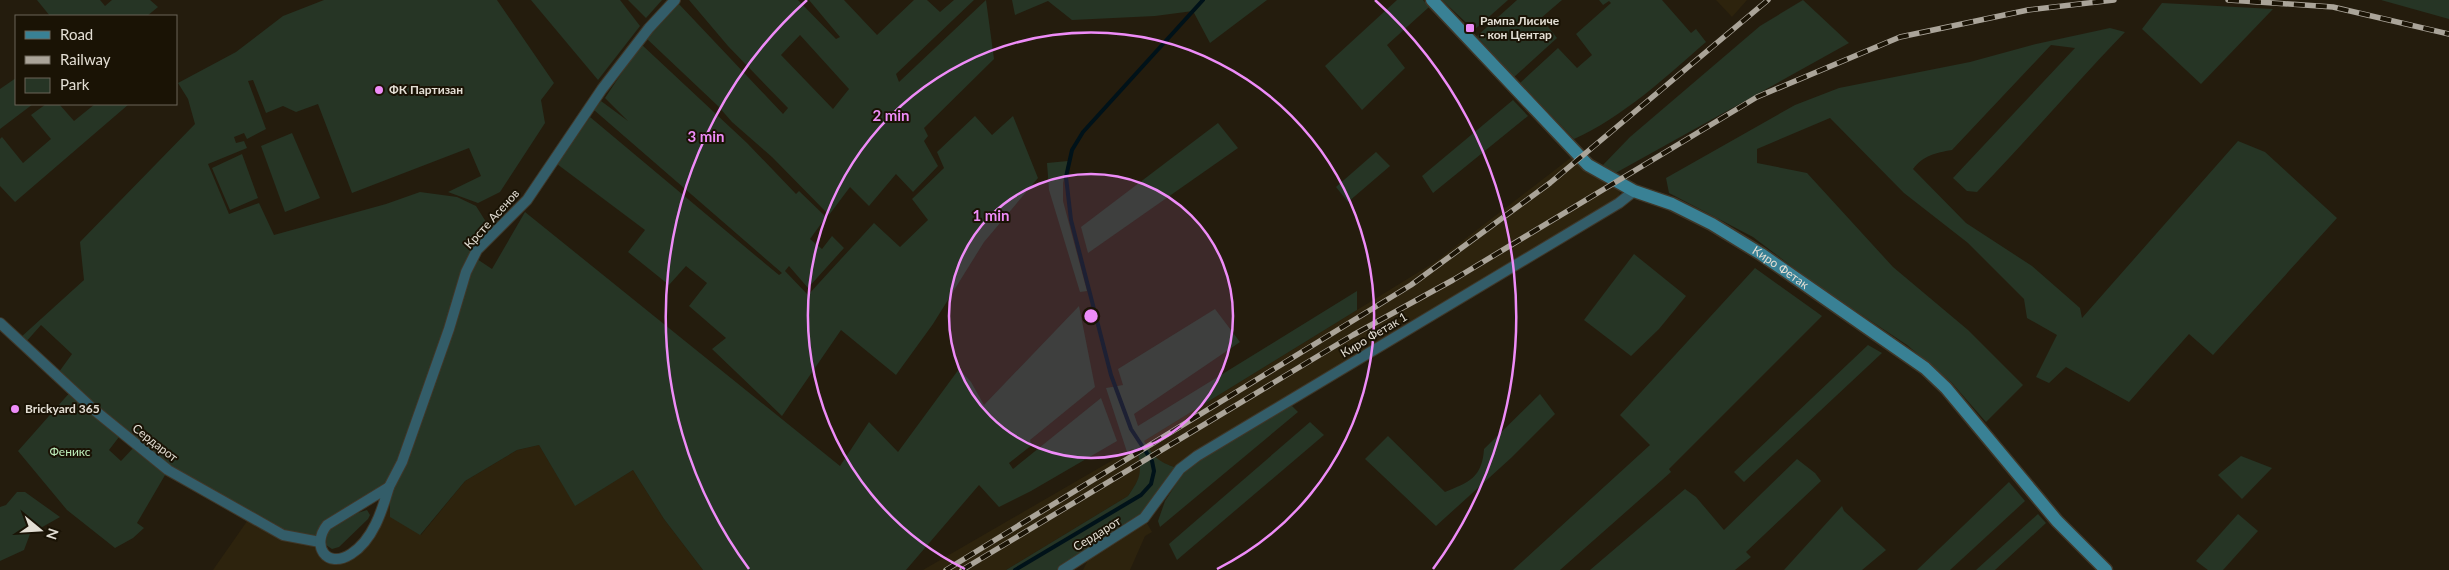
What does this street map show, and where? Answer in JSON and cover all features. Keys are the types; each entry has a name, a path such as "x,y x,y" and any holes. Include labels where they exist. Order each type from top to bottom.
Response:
{"main road":[{"name":"Киро Фетак","path":"1432,0 1482,50 1588,165 1634,191 1672,204 1712,224 1761,254 1925,368 1946,388 2057,521 2106,570"}],"street":[{"name":"Крсте Асенов","path":"320,542 323,554 329,565 352,553 370,534 389,487 402,462 449,329 466,272 477,250 527,200 602,89 649,28 675,0"},
{"path":"1617,181 1622,194 1619,203"},
{"name":"Киро Фетак 1","path":"1144,518 1180,469 1197,456 1619,203 1634,191"},
{"name":"Сердарот","path":"0,323 86,402 168,470 195,488 283,535 320,542"},
{"path":"320,542 320,533 327,525 389,487"},
{"name":"Сердарот","path":"1063,570 1144,518"}],"shaded area":[{"path":"1716,0 1747,0 1732,17"},
{"path":"1577,153 1620,189 1619,203 1180,469 1160,462 1152,455 1144,441 1435,262"},
{"path":"539,445 575,505 633,470 664,519 703,570 213,570 250,517 320,542 323,554 338,559 370,534 389,487 421,535 465,481 517,450"},
{"path":"1132,449 1138,453 1142,471 1140,478 1128,496 1006,570 923,570"},
{"path":"1144,518 1152,532 1145,536 1130,570 1083,570 1092,552"}],"green space":[{"path":"37,0 100,0 105,6 112,0 150,0 158,7 148,15 49,15"},
{"name":"Феникс","path":"324,0 497,0 554,83 541,100 545,123 500,192 478,203 448,192 481,176 469,148 352,193 318,104 296,112 283,106 266,113 253,80 248,81 266,129 247,139 244,133 234,137 236,143 244,141 247,148 208,164 229,214 259,203 274,235 386,204 420,192 457,197 476,206 493,233 477,250 389,487 339,517 320,542 292,538 168,470 137,523 144,528 133,538 115,548 67,510 18,451 72,390 56,376 72,354 41,325 25,343 20,338 84,280 80,242 195,124 188,99 178,83 236,52 283,16","holes":["122,433 136,445 121,461 109,450"]},
{"path":"531,0 620,0 640,26 598,80"},
{"path":"628,0 662,0 646,18"},
{"path":"689,0 798,0 836,39 840,37 809,0 844,0 877,35 914,0 927,0 940,12 954,0 974,0 896,74 899,82 986,0 994,59 924,128 928,136 924,141 938,166 913,192 896,174 869,206 850,187 829,215 772,157 732,122 718,106 646,38 678,3 783,114 788,108 728,46","holes":["800,35 849,89 833,109 781,55"]},
{"path":"1012,0 1267,0 1210,43 1193,11 1155,16 1072,20 1048,1 1015,15"},
{"path":"1397,0 1423,0 1429,7 1387,45 1405,68 1362,110 1325,66"},
{"path":"1442,0 1508,0 1474,30"},
{"path":"1517,0 1562,0 1541,18 1557,38 1513,78 1477,36"},
{"path":"1599,0 1662,0 1691,33 1696,29 1706,42 1627,108 1574,139 1520,83 1558,48 1577,68 1592,55 1576,34 1611,3 1609,1 1603,5"},
{"path":"1803,0 1849,43 1612,175 1602,166 1630,137 1760,26"},
{"path":"2381,0 2449,0 2449,19"},
{"path":"2162,3 2273,9 2201,84 2142,29"},
{"path":"2110,28 2125,32 1977,192 1967,191 1953,178 2075,48 2051,45 1952,150 1930,155 1913,169 1966,223 2032,266 2080,308 2082,318 2238,141 2265,152 2337,218 2213,355 2189,334 2129,402 2066,367 2049,383 2036,377 2057,335 2027,318 2024,299 1968,243 1904,193 1830,118 1757,149 1757,163 1807,173 1893,267 1968,330 2023,385 1986,422 1951,382 1907,345 1812,282 1753,237 1669,193 1666,178 1795,105 1839,88 1970,62 2036,44"},
{"path":"641,44 747,143 796,194 799,191 826,217 810,239 822,249 832,236 844,248 808,288 789,266 785,271 808,295 874,223 900,247 928,220 912,199 944,168 937,152 975,116 992,135 1013,116 1038,178 984,242 933,324 896,375 841,330 782,416 712,349 726,338 689,306 707,283 686,266 669,285 628,252 645,230 557,164 590,117 779,275 782,273 594,110 601,101 628,121 605,98"},
{"path":"15,79 15,105 32,105 0,129 0,89"},
{"path":"1513,100 1528,116 1433,193 1422,176"},
{"path":"45,105 60,105 74,121 94,105 128,105 15,202 0,186 0,139 2,137 23,163 51,139 31,115"},
{"path":"1218,123 1238,148 1088,253 1081,227"},
{"path":"292,133 320,198 285,212 261,146"},
{"path":"1376,152 1390,166 1348,202 1336,187"},
{"path":"242,154 258,198 230,210 212,168"},
{"path":"1068,161 1063,183 1063,201 1087,291 1080,292 1049,190 1047,163"},
{"path":"525,212 840,466 869,422 898,452 959,369 971,382 984,405 1079,306 1095,387 1030,440 1032,445 1009,463 1013,469 1101,398 1117,441 1031,491 999,507 979,485 906,570 703,570 664,519 633,470 575,506 539,445 517,450 465,481 420,535 390,517 390,495 468,273 477,259 492,269"},
{"path":"1634,254 1686,296 1659,329 1631,356 1584,320"},
{"path":"1755,268 1822,316 1669,469 1671,472 1560,570 1513,570 1650,445 1620,415"},
{"path":"1357,291 1357,310 1144,441 1159,460 1180,469 1144,518 1063,570 1006,570 1128,496 1135,485 1140,472 1138,453 1132,449 1127,452 1106,388 1123,385 1118,369 1215,309 1240,342 1134,414 1138,426"},
{"path":"1868,345 1882,353 1744,482 1734,472"},
{"path":"1540,394 1555,414 1511,458 1436,526 1365,459 1388,436 1445,492 1473,478 1480,467 1484,449"},
{"path":"1291,405 1298,412 1160,527 1158,521 1165,501 1187,467"},
{"path":"1310,422 1324,435 1177,560 1169,544"},
{"path":"2241,456 2272,468 2242,499 2218,475"},
{"path":"1797,459 1815,473 1821,481 1746,552 1751,557 1735,570 1590,570 1685,489 1696,497 1724,530"},
{"path":"2009,482 2025,501 1950,570 1917,570"},
{"path":"17,492 25,492 60,517 30,534 24,550 0,561 0,507 6,505"},
{"path":"1842,506 1844,511 1886,550 1862,570 1784,570"},
{"path":"367,510 370,515 368,519 339,547 332,549 326,545 327,530 351,515"},
{"path":"2038,514 2046,523 1995,570 1976,570"},
{"path":"2238,514 2258,531 2223,570 2208,570 2196,561"}],"waterway":[{"path":"1015,570 1141,495 1151,484 1154,471 1152,461 1131,429 1111,375 1071,220 1066,177 1072,150 1083,132 1203,0"}],"railway":[{"path":"946,570 1411,285 1550,183 1768,0"},
{"path":"962,570 1353,335 1453,280 1757,97 1900,37 2028,10 2114,0"},
{"path":"2228,0 2333,7 2449,34"}],"place":[{"name":"Рампа Лисиче - кон Центар","path":"1470,28"},
{"name":"ФК Партизан","path":"379,90"},
{"name":"Brickyard 365","path":"15,409"}]}
